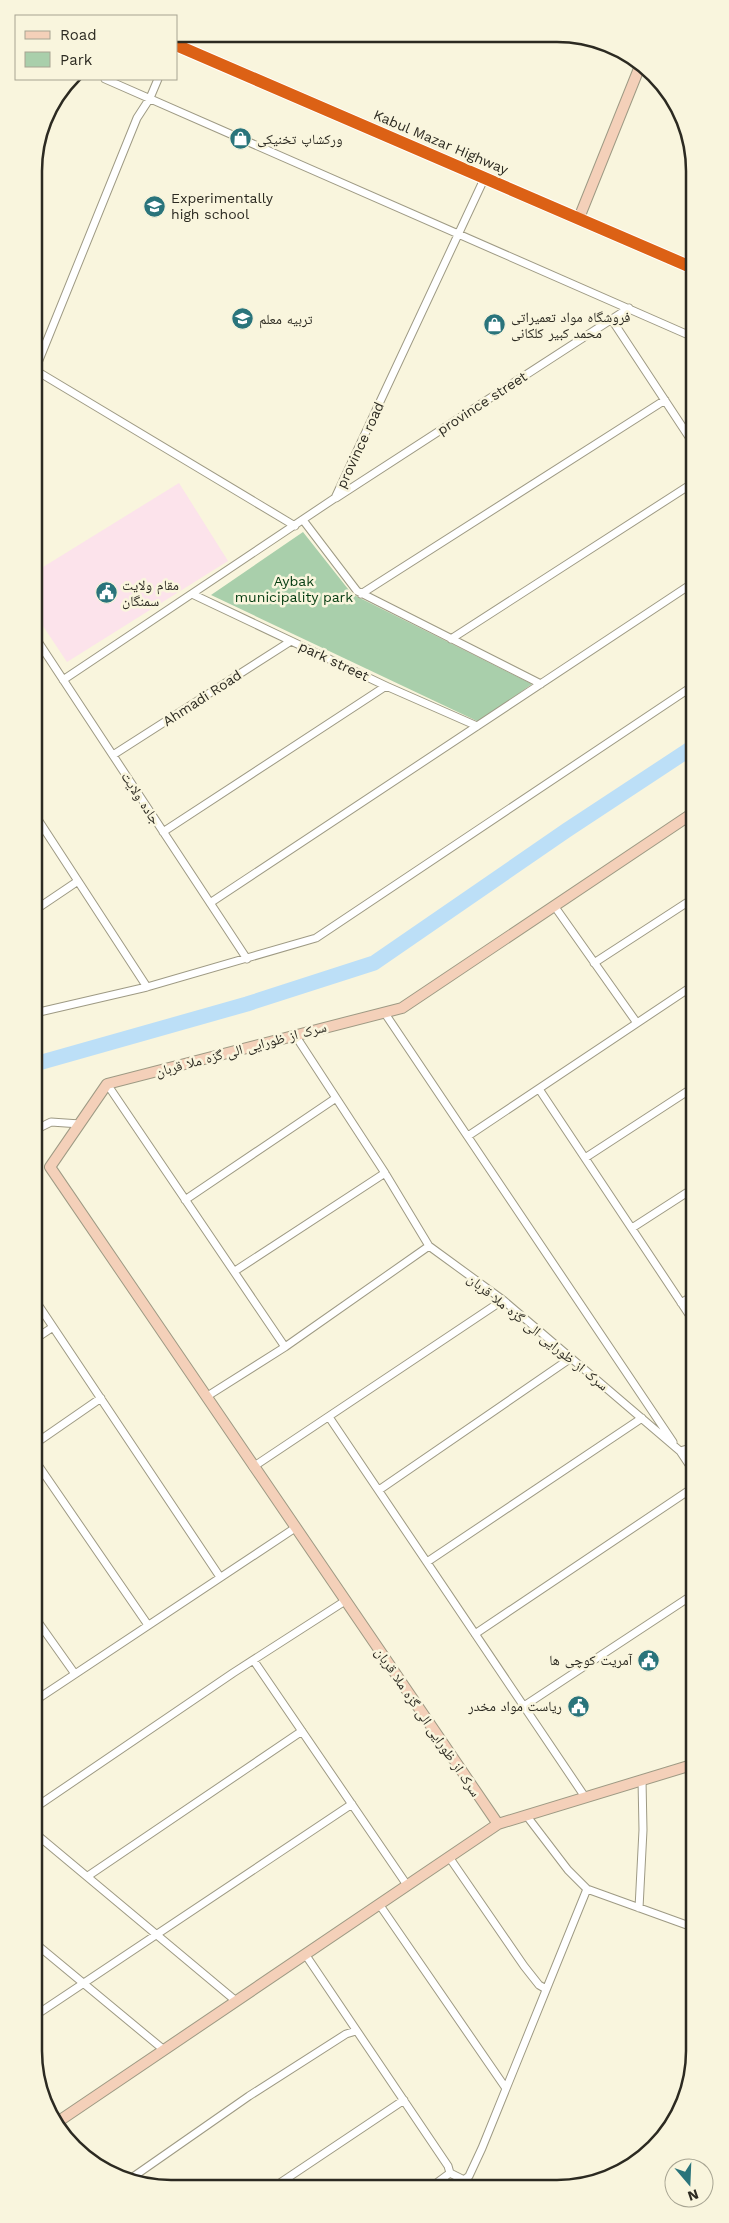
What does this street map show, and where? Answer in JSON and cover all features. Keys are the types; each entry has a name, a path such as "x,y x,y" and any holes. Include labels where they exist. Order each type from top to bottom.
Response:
{"highway":[{"name":"Kabul Mazar Highway","path":"178,46 686,265"}],"street":[{"path":"579,218 638,71"},
{"path":"108,80 686,334"},
{"path":"43,348 137,118 150,98 158,80"},
{"name":"province road","path":"63,680 335,498 485,177"},
{"name":"province street","path":"335,498 629,308"},
{"path":"612,320 686,432"},
{"path":"43,375 295,526"},
{"path":"361,594 665,400"},
{"path":"451,639 686,488"},
{"path":"304,520 357,592 541,684"},
{"path":"210,903 686,588"},
{"name":"park street","path":"192,594 386,686 477,726"},
{"name":"Ahmadi Road","path":"114,755 291,640"},
{"name":"جاده ولایت","path":"43,649 247,959"},
{"path":"163,832 386,686"},
{"path":"43,1011 147,987 316,938 686,691"},
{"name":"سرک از ظورایی الی گزه ملا قربان","path":"498,1824 253,1467 50,1166 107,1084 402,1008 686,818"},
{"path":"43,827 147,987"},
{"path":"43,905 78,881"},
{"path":"594,963 686,903"},
{"path":"555,906 637,1023"},
{"path":"468,1136 686,990"},
{"path":"384,1012 686,1460"},
{"path":"206,1397 285,1347 429,1246 385,1173 295,1036"},
{"path":"107,1084 285,1347"},
{"path":"539,1089 686,1310"},
{"path":"585,1158 686,1092"},
{"path":"185,1200 336,1098"},
{"path":"42,1126 51,1122 80,1124"},
{"path":"235,1271 385,1173"},
{"path":"632,1228 686,1193"},
{"name":"سرک از ظورایی الی گزه ملا قربان","path":"429,1246 503,1300 678,1448"},
{"path":"253,1467 503,1300"},
{"path":"681,1303 686,1300"},
{"path":"42,1311 220,1577"},
{"path":"42,1334 53,1327"},
{"path":"379,1490 571,1358"},
{"path":"42,1439 102,1398"},
{"path":"330,1416 585,1797"},
{"path":"427,1562 642,1418"},
{"path":"678,1448 686,1448"},
{"path":"42,1471 148,1625"},
{"path":"475,1634 686,1492"},
{"path":"42,1696 295,1528"},
{"path":"524,1706 686,1599"},
{"path":"42,1803 345,1601"},
{"path":"42,1628 75,1674"},
{"path":"254,1660 407,1885"},
{"path":"88,1876 302,1731"},
{"path":"61,2118 498,1824 686,1767"},
{"path":"639,1908 643,1830 642,1780"},
{"path":"42,2011 352,1804"},
{"path":"526,1815 568,1870 587,1889 686,1925"},
{"path":"42,1839 236,2001"},
{"path":"449,1857 524,1966 539,1985 546,1989"},
{"path":"466,2180 482,2148 505,2087 587,1889"},
{"path":"379,1904 505,2087"},
{"path":"42,1949 164,2050"},
{"path":"305,1954 448,2166 450,2173 460,2180"},
{"path":"135,2175 249,2096 346,2034 356,2031"},
{"path":"284,2180 404,2100"},
{"path":"440,2180 450,2173"}],"shaded area":[{"name":"مقام ولایت سمنگان","path":"179,483 228,561 67,662 43,626 43,567"}],"green space":[{"name":"Aybak municipality park","path":"303,532 352,594 532,684 479,722 211,595"}],"waterway":[{"path":"43,1062 247,1004 374,963 567,830 686,752"}],"place":[{"name":"ورکشاپ تخنیکی","path":"241,139"},
{"name":"Experimentally high school","path":"155,206"},
{"name":"تربیه معلم","path":"243,319"},
{"name":"فروشگاه مواد تعمیراتی محمد کبیر کلکانی","path":"495,325"},
{"name":"مقام ولایت سمنگان","path":"106,593"},
{"name":"آمریت کوچی ها","path":"648,1660"},
{"name":"ریاست مواد مخدر","path":"578,1706"}]}
